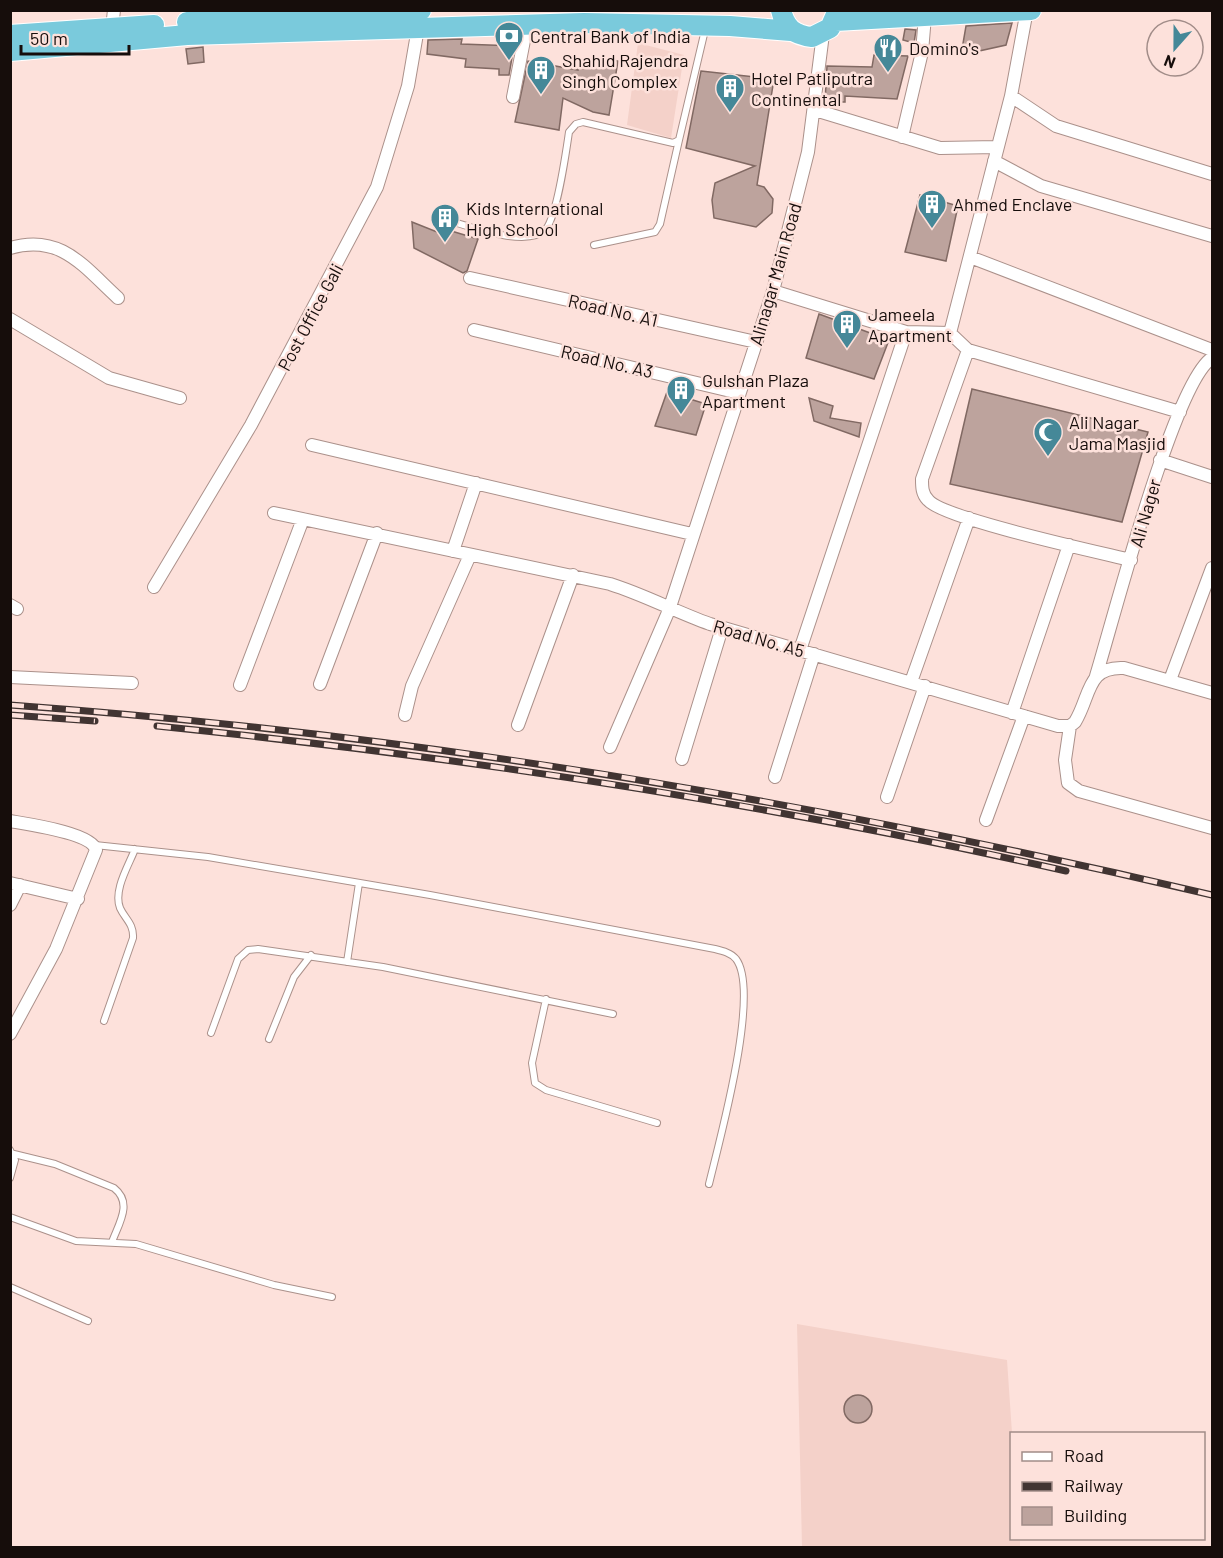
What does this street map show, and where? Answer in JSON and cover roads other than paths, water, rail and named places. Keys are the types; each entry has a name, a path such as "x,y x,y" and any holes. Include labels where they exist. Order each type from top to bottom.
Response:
{"highway":[{"path":"781,10 784,22 791,31"},
{"path":"10,35 113,19 321,12 527,25 584,23 706,26 791,31 812,37 832,22 1028,11"},
{"path":"10,51 187,35 419,19"}],"street":[{"path":"950,333 1011,96 1028,11"},
{"path":"902,137 922,52 925,16"},
{"name":"Post Office Gali","path":"154,587 261,408 377,187 408,86 419,19"},
{"name":"Alinagar Main Road","path":"610,747 669,610 773,291 803,173 832,22"},
{"path":"513,97 527,25"},
{"path":"1011,96 1056,126 1212,174"},
{"path":"815,110 940,147 997,147"},
{"path":"994,160 1041,186 1212,236"},
{"path":"10,248 34,243 54,246 78,262 118,298"},
{"path":"970,257 1212,350"},
{"name":"Road No. A1","path":"470,278 756,342"},
{"path":"773,291 906,332 950,333 968,350 1180,412"},
{"path":"10,319 109,378 180,398"},
{"name":"Road No. A3","path":"474,330 739,393"},
{"path":"800,650 906,332"},
{"path":"968,350 922,478 923,492 929,502 969,518 1131,560"},
{"name":"Ali Nager","path":"1096,676 1160,460 1200,370 1212,358"},
{"path":"312,445 692,534"},
{"path":"1160,460 1212,477"},
{"path":"453,551 476,483"},
{"name":"Road No. A5","path":"274,513 573,575 629,590 669,610 722,628 1018,715 1058,726 1070,726"},
{"path":"911,682 969,518"},
{"path":"240,685 303,519"},
{"path":"320,684 377,533"},
{"path":"986,820 1069,545"},
{"path":"405,715 412,686 470,555"},
{"path":"1170,680 1212,568"},
{"path":"518,725 573,575"},
{"path":"682,759 722,628"},
{"path":"775,777 814,654"},
{"path":"1212,693 1170,680 1111,668 1096,676 1079,716 1070,726 1065,760 1068,783 1079,791 1212,828"},
{"path":"10,677 132,683"},
{"path":"887,797 925,686"},
{"path":"10,821 73,835 95,845 95,855 78,899 47,968 10,1034"},
{"path":"10,905 15,884 78,899"}],"lane":[{"path":"594,245 655,231 660,224 706,26"},
{"path":"438,217 515,237 535,236 550,224 569,132 576,124 583,122 673,142 679,140"},
{"path":"95,845 208,857 359,883 716,949 732,956 740,969 742,980 741,1027 732,1085 709,1184"},
{"path":"104,1021 133,938 131,923 119,901 119,892 135,849"},
{"path":"347,962 359,883"},
{"path":"211,1033 234,967 242,953 248,950 270,949 347,962 546,999 612,1014"},
{"path":"269,1039 294,977 310,956"},
{"path":"546,999 532,1063 535,1083 546,1090 657,1123"},
{"path":"10,1178 15,1160 12,1152"},
{"path":"12,1152 55,1164 107,1185 121,1194 125,1207 112,1242"},
{"path":"10,1217 76,1241 136,1244 274,1285 332,1297"},
{"path":"10,1287 88,1322"}],"railway":[{"path":"10,705 314,734 465,753 615,776 914,830 1212,895"},
{"path":"10,715 95,721"},
{"path":"157,726 386,752 727,803 1066,871"}],"place":[{"name":"Central Bank of India","path":"509,62"},
{"name":"Domino's","path":"888,74"},
{"name":"Shahid Rajendra Singh Complex","path":"541,96"},
{"name":"Hotel Patliputra Continental","path":"730,114"},
{"name":"Ahmed Enclave","path":"932,230"},
{"name":"Kids International High School","path":"445,244"},
{"name":"Jameela Apartment","path":"847,350"},
{"name":"Gulshan Plaza Apartment","path":"681,416"},
{"name":"Ali Nagar Jama Masjid","path":"1048,458"}]}
